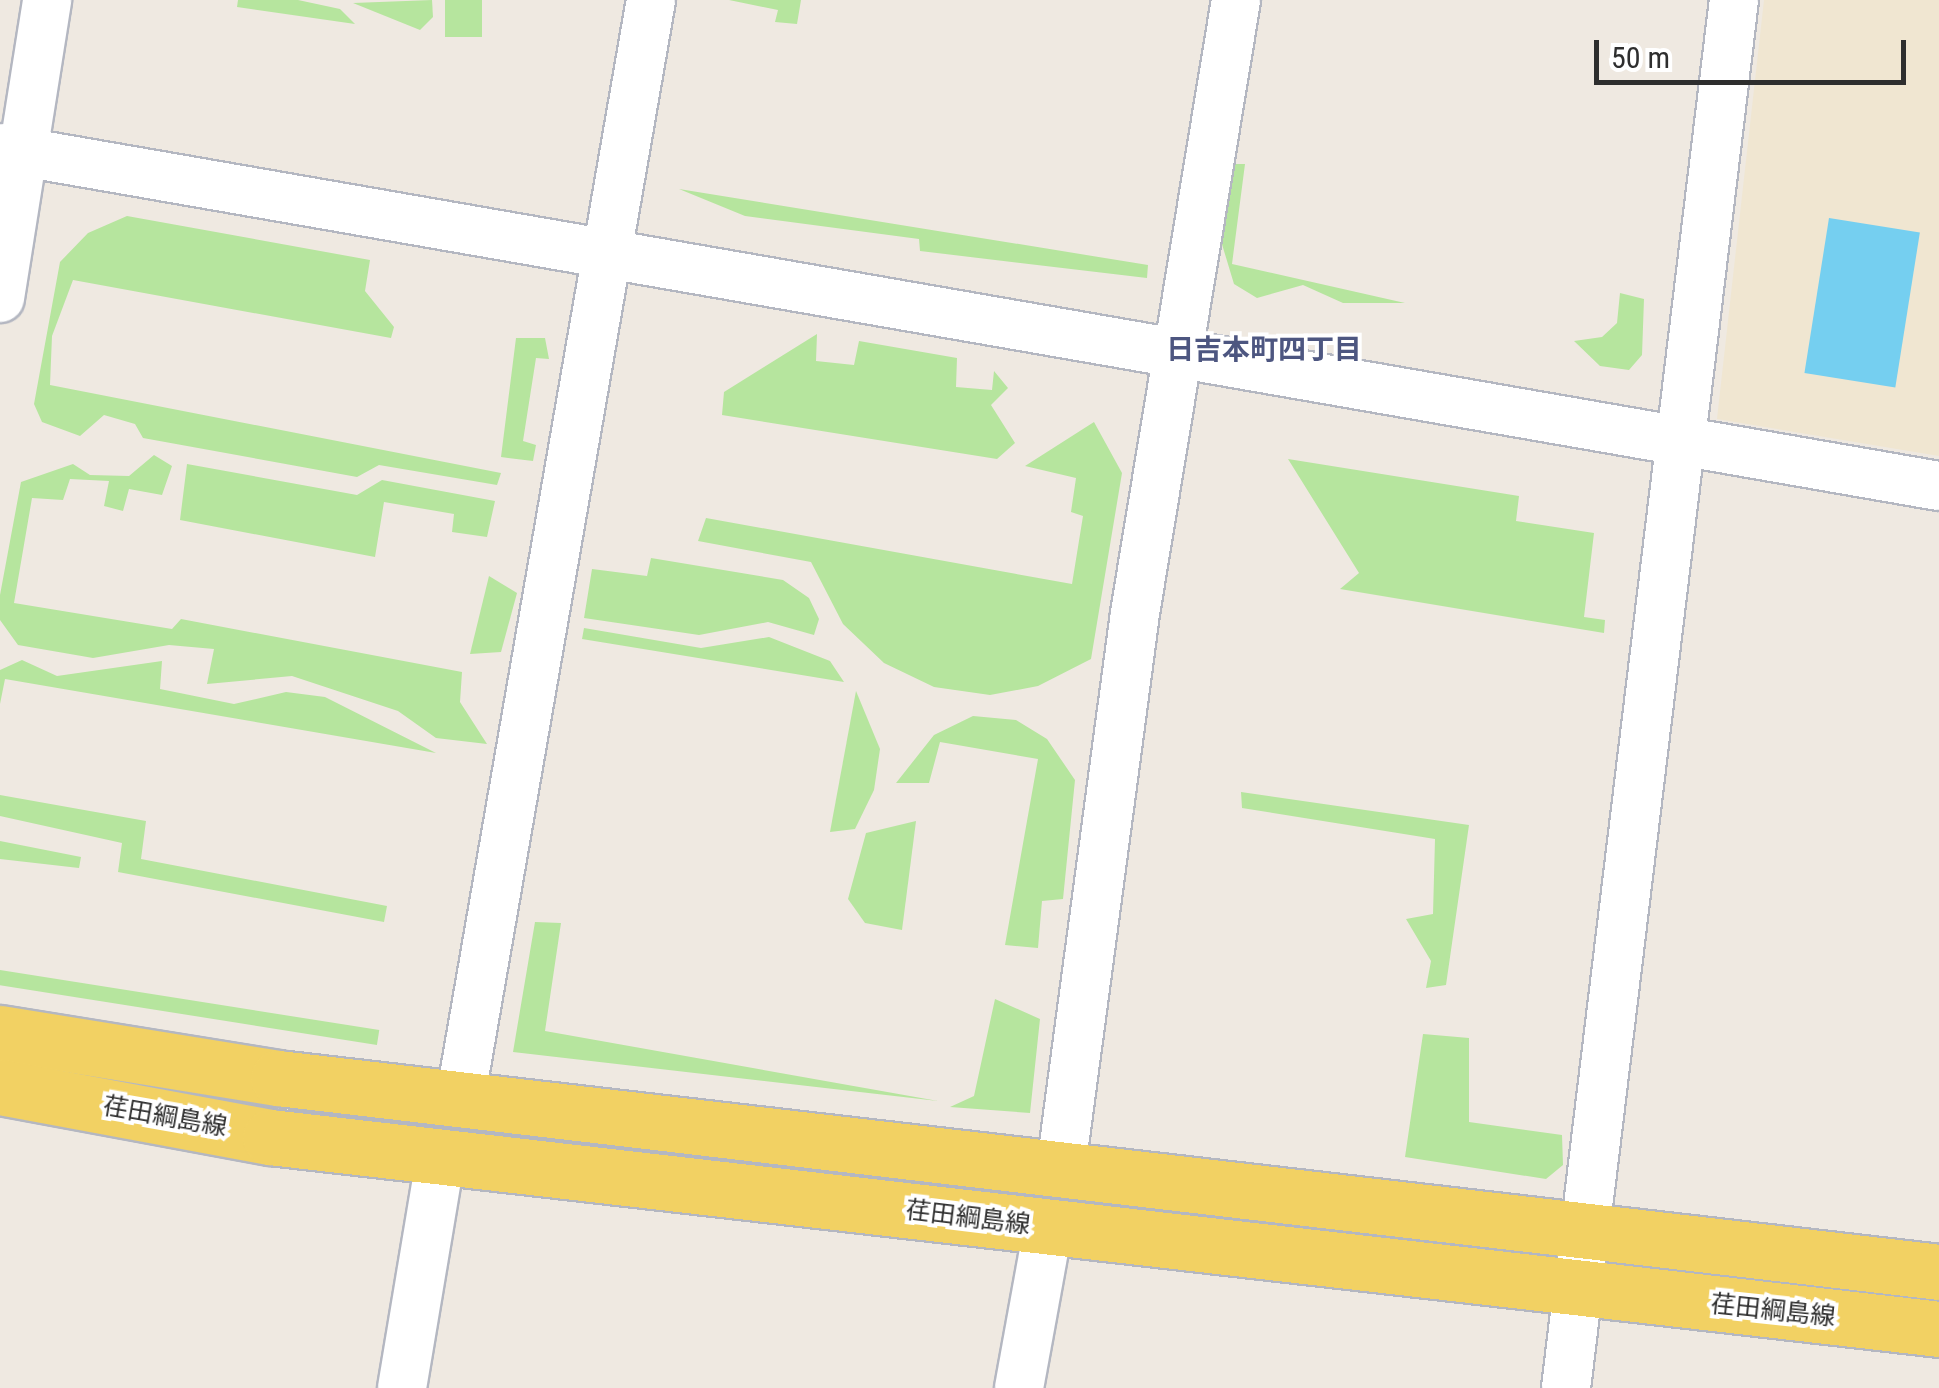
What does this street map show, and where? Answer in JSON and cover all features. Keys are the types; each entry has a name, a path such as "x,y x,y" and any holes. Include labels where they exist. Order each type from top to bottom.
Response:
{"main road":[{"path":"0,1033 460,1100 1061,1166 1586,1233 1939,1272"},
{"name":"荏田綱島線","path":"0,1087 270,1137 1939,1330"}],"street":[{"path":"0,298 9,150 47,0"},
{"path":"460,1100 652,0"},
{"path":"1061,1166 1174,352 1236,0"},
{"path":"1566,1388 1734,0"},
{"path":"9,150 1939,486"},
{"path":"402,1388 441,1156"},
{"path":"1019,1388 1048,1228"}],"shaded area":[{"path":"1764,0 1939,0 1939,456 1717,419"}],"green space":[{"path":"238,0 298,0 340,9 355,24 237,7"},
{"path":"432,0 433,17 420,30 353,3"},
{"path":"445,0 482,0 482,37 445,37"},
{"path":"729,0 801,0 797,24 775,22 778,10"},
{"path":"1234,164 1245,164 1232,264 1405,303 1343,303 1303,285 1257,298 1234,284 1221,241"},
{"path":"679,189 1148,265 1147,278 920,251 919,239 745,216"},
{"path":"127,216 370,260 365,291 394,327 391,338 73,280 52,336 50,385 501,473 497,485 379,465 357,477 143,438 135,424 104,415 80,436 42,422 34,404 60,262 88,233"},
{"path":"1620,293 1644,299 1642,355 1629,370 1600,366 1574,341 1602,337 1617,323"},
{"path":"817,334 816,361 854,365 859,341 957,358 956,387 992,390 994,371 1008,388 991,405 1015,443 997,459 722,415 724,392"},
{"path":"516,338 545,338 549,359 536,358 523,441 536,445 533,461 501,457"},
{"path":"1094,422 1122,473 1091,659 1038,686 990,695 934,687 884,663 843,624 811,562 698,541 706,518 1072,584 1083,516 1071,512 1076,478 1025,466"},
{"path":"154,455 172,466 162,495 129,489 123,511 104,506 109,481 70,479 63,500 32,498 14,603 172,629 181,619 462,672 460,702 487,744 436,738 398,711 292,676 207,684 214,649 169,645 93,658 18,645 0,620 0,595 21,482 73,464 90,475 129,476"},
{"path":"1288,459 1519,496 1516,521 1594,533 1584,617 1605,620 1604,633 1340,589 1359,573"},
{"path":"187,464 357,495 382,480 495,501 487,537 452,532 454,514 384,502 375,557 180,520"},
{"path":"651,558 783,580 809,598 819,619 814,635 768,622 699,635 584,618 592,569 647,576"},
{"path":"489,576 517,593 501,652 470,654"},
{"path":"584,628 701,648 769,637 830,661 844,682 582,639"},
{"path":"22,660 57,676 162,661 160,689 234,704 286,692 325,697 436,753 5,679 0,704 0,670"},
{"path":"856,691 880,749 874,790 855,829 830,832"},
{"path":"973,716 1016,720 1047,739 1075,780 1063,899 1042,901 1038,948 1005,945 1038,759 940,742 929,783 896,783 934,735"},
{"path":"1241,792 1469,825 1446,985 1426,988 1431,961 1406,919 1433,914 1435,839 1242,808"},
{"path":"0,795 146,821 141,859 387,906 384,922 118,872 122,843 0,816"},
{"path":"916,821 902,930 865,923 848,899 866,833"},
{"path":"0,841 81,857 79,868 0,859"},
{"path":"535,922 561,923 545,1031 938,1101 513,1052"},
{"path":"0,970 379,1030 377,1045 0,985"},
{"path":"995,999 1040,1019 1030,1113 950,1107 974,1096"},
{"path":"1423,1034 1469,1038 1469,1122 1562,1135 1563,1165 1546,1179 1405,1157"}],"water":[{"path":"1829,218 1920,232 1895,387 1804,373"}],"district":[{"name":"日吉本町四丁目","path":"1264,350"}]}
